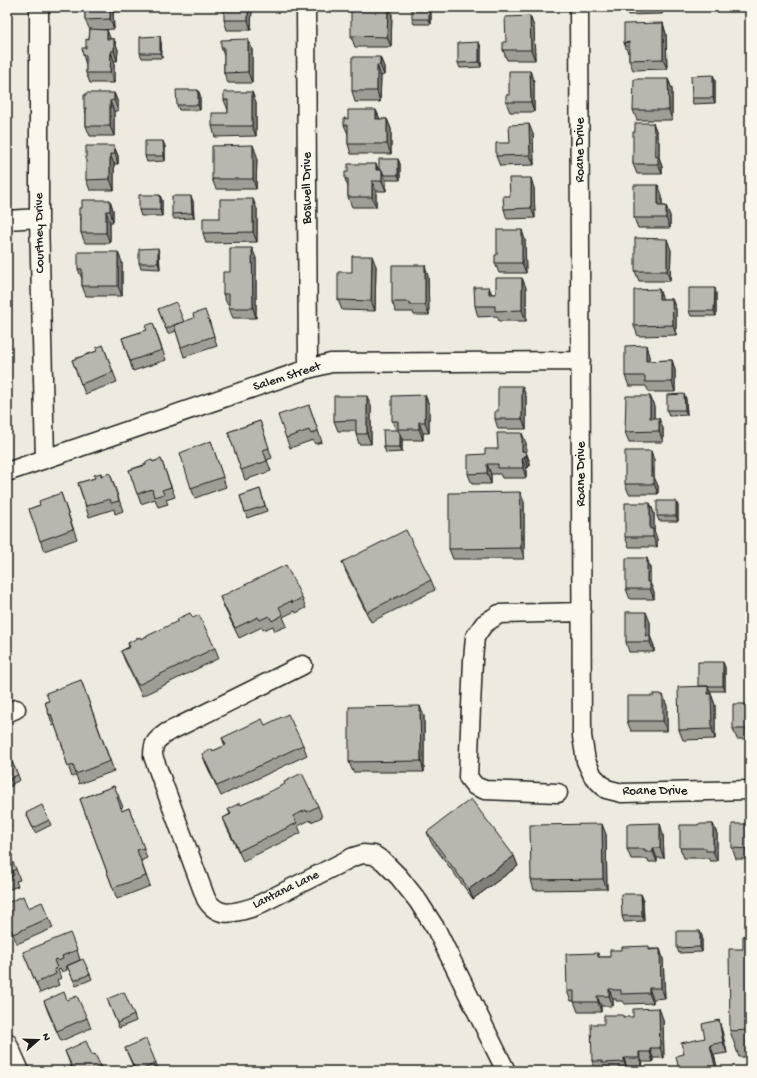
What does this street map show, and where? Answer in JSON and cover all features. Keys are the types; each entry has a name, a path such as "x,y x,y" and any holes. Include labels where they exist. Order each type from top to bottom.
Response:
{"street":[{"name":"Courtney Drive","path":"39,7 39,218 45,458"},
{"name":"Boswell Drive","path":"306,7 308,369"},
{"name":"Roane Drive","path":"579,7 582,736 586,761 593,776 606,789 622,793 750,790"},
{"path":"7,220 39,218"},
{"name":"Salem Street","path":"7,472 308,369 331,363 581,361"},
{"path":"558,793 485,790 475,786 468,777 475,637 484,624 499,614 582,612"},
{"name":"Lantana Lane","path":"303,665 166,733 155,742 153,748 154,756 210,906 217,911 228,913 254,907 353,857 363,854 374,855 383,861 399,877 418,901 436,929 506,1071"},
{"path":"7,1042 20,1071"}],"building":[{"path":"85,7 110,7 110,19 85,20"},
{"path":"224,7 248,7 248,20 224,20"},
{"path":"351,7 388,7 387,37 351,36"},
{"path":"412,7 429,7 429,19 412,19"},
{"path":"530,16 531,50 503,50 503,42 506,42 505,17"},
{"path":"663,23 663,59 629,60 629,42 624,43 624,24"},
{"path":"90,29 107,30 107,39 114,39 114,51 111,51 110,73 86,73 86,55 83,55 82,48 86,48 86,39 89,40"},
{"path":"160,36 160,53 140,53 140,37"},
{"path":"248,39 248,72 224,73 224,47 221,47 221,40"},
{"path":"479,42 479,62 458,63 458,43"},
{"path":"352,57 380,57 380,65 377,65 377,91 352,91"},
{"path":"509,71 530,71 531,102 506,102 506,95 509,95"},
{"path":"713,75 713,98 692,98 691,76"},
{"path":"634,79 668,79 669,110 633,110"},
{"path":"176,90 198,90 198,105 177,105"},
{"path":"224,92 252,92 252,126 212,126 212,113 228,113 228,100 224,100"},
{"path":"86,93 114,93 114,100 110,101 110,126 86,126 84,95 86,95"},
{"path":"348,110 376,110 376,119 387,119 387,144 348,144 348,125 344,125 344,118 348,119"},
{"path":"635,123 653,123 655,132 655,156 658,157 658,164 633,164 633,132 635,132"},
{"path":"529,124 530,155 496,156 496,143 510,143 509,125"},
{"path":"145,141 163,141 164,156 145,156"},
{"path":"253,145 253,179 212,179 212,146"},
{"path":"86,146 114,146 115,154 110,154 110,179 86,180"},
{"path":"379,159 398,159 398,175 384,175 382,170 379,170"},
{"path":"348,164 376,164 376,170 382,170 382,181 372,181 372,197 348,197 348,179 345,179 345,172 348,172"},
{"path":"509,178 531,178 531,208 504,209 503,196 510,196"},
{"path":"634,185 658,185 658,206 666,206 666,218 634,218"},
{"path":"139,195 160,195 160,210 139,210"},
{"path":"172,196 191,196 192,213 172,214"},
{"path":"220,199 253,199 253,232 203,233 203,218 220,218"},
{"path":"82,200 110,200 110,211 106,211 106,233 81,233 81,214 79,215 79,208 82,208"},
{"path":"497,230 522,230 522,263 495,263 495,255 497,255"},
{"path":"635,238 667,239 667,271 635,271"},
{"path":"158,248 158,263 139,263 139,249"},
{"path":"230,248 252,248 253,308 229,308 229,294 223,294 223,272 230,272"},
{"path":"78,252 118,252 118,286 82,286 82,269 78,269"},
{"path":"352,256 372,256 371,301 338,300 338,272 352,272"},
{"path":"392,265 425,265 425,305 410,305 410,302 392,302"},
{"path":"496,278 522,278 522,310 495,311 495,306 475,306 474,287 489,287 489,294 496,294"},
{"path":"689,288 715,288 714,311 689,311"},
{"path":"659,289 659,299 672,299 673,325 634,326 634,290"},
{"path":"176,302 184,322 166,329 158,309"},
{"path":"205,310 214,336 181,347 174,325 194,318 193,314"},
{"path":"153,323 162,350 130,361 122,338 147,330 145,326"},
{"path":"103,345 113,372 81,384 72,360 97,351 96,348"},
{"path":"646,345 646,361 672,360 672,382 645,382 645,376 625,376 625,346"},
{"path":"498,386 522,386 522,419 495,419 495,411 498,411"},
{"path":"684,394 685,410 667,410 667,395"},
{"path":"425,395 425,422 419,422 419,429 398,429 398,421 392,421 392,396"},
{"path":"334,396 367,396 367,434 356,434 356,420 334,421"},
{"path":"626,396 650,396 650,418 659,418 659,431 625,432"},
{"path":"309,405 318,431 311,434 309,430 286,438 278,415"},
{"path":"260,421 269,448 263,450 267,461 241,470 228,432"},
{"path":"383,430 398,430 400,434 400,447 384,447"},
{"path":"497,433 522,433 522,451 526,452 526,456 522,458 523,468 498,468 498,464 487,464 487,473 468,474 468,455 485,454 485,449 498,449"},
{"path":"211,441 223,477 191,488 180,453"},
{"path":"625,451 651,451 651,476 654,476 654,484 625,484"},
{"path":"161,459 171,487 162,490 164,494 154,497 152,489 137,494 129,470 146,465 146,462 152,460 153,462"},
{"path":"101,473 101,476 110,473 119,501 111,503 110,499 86,506 78,483 95,478 94,475"},
{"path":"260,489 265,506 245,512 240,496"},
{"path":"520,492 521,548 449,549 449,493"},
{"path":"61,493 73,529 40,541 29,509 40,505 39,501"},
{"path":"657,501 676,501 676,516 657,516"},
{"path":"625,503 650,503 650,529 653,529 653,537 625,537"},
{"path":"406,530 431,580 367,612 342,562"},
{"path":"626,558 647,558 647,582 650,582 650,589 626,589"},
{"path":"286,565 302,598 292,603 291,601 279,607 283,615 272,621 269,616 260,620 258,617 235,628 220,597"},
{"path":"626,612 646,612 646,636 650,636 650,642 626,642"},
{"path":"190,613 193,618 199,615 215,648 138,685 121,651 130,647 128,643 140,637 141,639 178,621 177,619"},
{"path":"698,662 723,662 723,686 698,686"},
{"path":"81,680 110,761 76,774 73,765 68,767 65,753 51,714 49,715 45,702 49,701 46,693"},
{"path":"708,686 708,694 711,694 712,729 679,730 678,687"},
{"path":"653,694 663,695 663,721 627,721 627,696 654,696"},
{"path":"733,704 750,704 750,729 733,729"},
{"path":"420,706 421,761 349,762 349,707"},
{"path":"288,714 303,745 217,786 202,754 226,745 222,738 262,719 265,725"},
{"path":"12,762 18,775 10,778 11,780 7,782 7,764"},
{"path":"302,773 318,806 307,812 306,810 293,816 297,823 239,851 223,818 231,814 228,809 261,796 285,784 284,782"},
{"path":"114,786 119,797 117,797 122,811 129,808 144,848 137,850 146,876 113,888 80,799"},
{"path":"471,799 514,856 469,889 427,832"},
{"path":"42,805 49,820 33,828 26,813"},
{"path":"660,823 660,848 653,848 653,852 645,852 645,849 627,849 627,824"},
{"path":"602,824 603,879 531,880 530,825"},
{"path":"713,824 713,851 706,851 706,848 680,848 680,825"},
{"path":"732,824 750,824 750,849 732,848"},
{"path":"11,858 16,869 12,871 14,875 7,878 7,859"},
{"path":"621,894 641,894 642,916 622,916"},
{"path":"23,896 28,908 42,902 49,918 13,934 7,919 7,903"},
{"path":"677,931 700,931 700,947 677,948"},
{"path":"70,933 77,950 62,956 63,959 58,961 57,959 54,960 57,968 54,969 56,974 36,983 23,952"},
{"path":"743,936 750,936 750,1030 730,1031 729,949 743,949"},
{"path":"649,946 649,950 660,949 661,988 649,988 649,993 621,994 621,990 609,989 609,996 597,996 598,1002 574,1002 574,991 567,991 566,954 598,953 598,957 610,957 610,950 622,950 622,947"},
{"path":"83,959 90,974 74,981 67,966"},
{"path":"64,992 67,1000 77,996 87,1018 57,1031 44,1001"},
{"path":"124,992 134,1015 117,1023 107,999"},
{"path":"659,1008 660,1048 650,1048 650,1052 639,1052 639,1058 624,1058 624,1062 602,1063 602,1061 592,1061 591,1024 604,1024 604,1015 623,1015 623,1017 633,1017 633,1009"},
{"path":"719,1020 723,1042 710,1045 716,1070 679,1071 676,1056 684,1054 681,1043 705,1038 702,1024"},
{"path":"146,1039 156,1063 136,1071 125,1048"},
{"path":"86,1041 92,1055 95,1054 100,1065 96,1067 98,1071 71,1071 73,1069 65,1051"}]}
